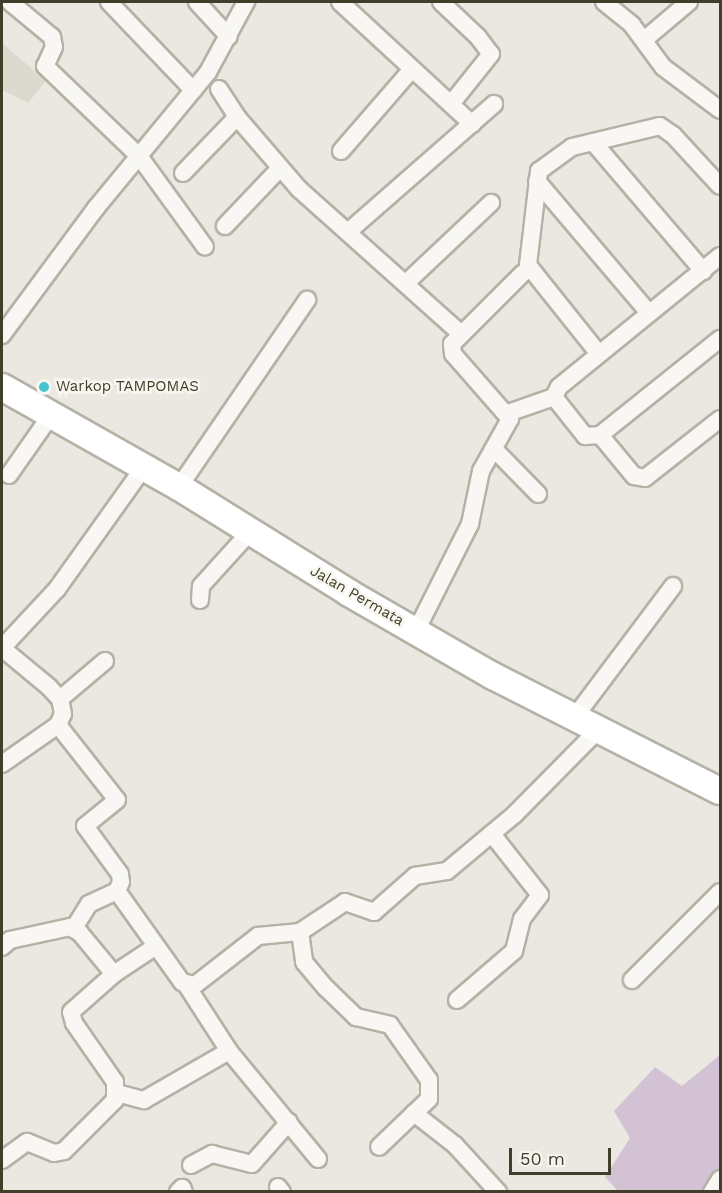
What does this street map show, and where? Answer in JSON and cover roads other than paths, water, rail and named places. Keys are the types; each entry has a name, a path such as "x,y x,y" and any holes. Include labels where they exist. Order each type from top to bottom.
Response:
{"main road":[{"name":"Jalan Permata","path":"2,387 179,487 416,631 574,718 720,791"}],"street":[{"path":"10,2 52,37 54,47 45,66 139,156 204,247"},
{"path":"109,2 193,90"},
{"path":"197,2 229,37"},
{"path":"2,335 139,156 193,90 229,37 246,2"},
{"path":"340,2 471,124"},
{"path":"441,2 478,37 490,54 451,104"},
{"path":"604,2 624,16 663,67 720,110"},
{"path":"644,40 688,2"},
{"path":"341,151 412,69"},
{"path":"219,89 237,117 279,168 460,333"},
{"path":"349,231 494,104"},
{"path":"183,173 237,117"},
{"path":"599,354 528,265 537,181 545,164 572,147 660,126 673,135 720,186"},
{"path":"594,142 703,271"},
{"path":"225,226 279,168"},
{"path":"537,181 649,313"},
{"path":"406,283 491,203"},
{"path":"508,413 554,397 559,387 720,256"},
{"path":"416,631 470,524 480,471 508,425 508,413 453,354 452,344 460,333 523,273"},
{"path":"179,487 307,300"},
{"path":"554,397 585,436 600,435 720,339"},
{"path":"9,475 51,415"},
{"path":"600,435 634,476 645,478 720,419"},
{"path":"494,449 538,494"},
{"path":"2,764 58,725 63,714 60,699 2,648 57,590 144,467"},
{"path":"200,600 201,586 250,532"},
{"path":"574,718 673,586"},
{"path":"60,699 105,661"},
{"path":"58,725 116,797 112,806 85,826 120,874 117,891 187,986 229,1051 318,1159"},
{"path":"187,986 195,985 258,936 300,932 345,902 374,912 411,879 444,873 492,834 598,730"},
{"path":"457,999 514,951 522,919 540,895 492,834"},
{"path":"2,947 10,940 74,928 89,904 117,891"},
{"path":"632,980 720,892"},
{"path":"74,928 114,974"},
{"path":"300,932 304,962 326,988 356,1017 390,1025 429,1080 429,1099 379,1147"},
{"path":"117,1093 115,1082 74,1023 71,1012 114,974 156,946"},
{"path":"117,1093 144,1100 229,1051"},
{"path":"2,1160 27,1142 54,1153 64,1151 117,1093"},
{"path":"414,1113 455,1145 498,1191"},
{"path":"191,1166 212,1154 252,1164 289,1122"},
{"path":"712,1191 720,1179"},
{"path":"178,1191 184,1191"}],"place":[{"name":"Warkop TAMPOMAS","path":"44,387"}]}
